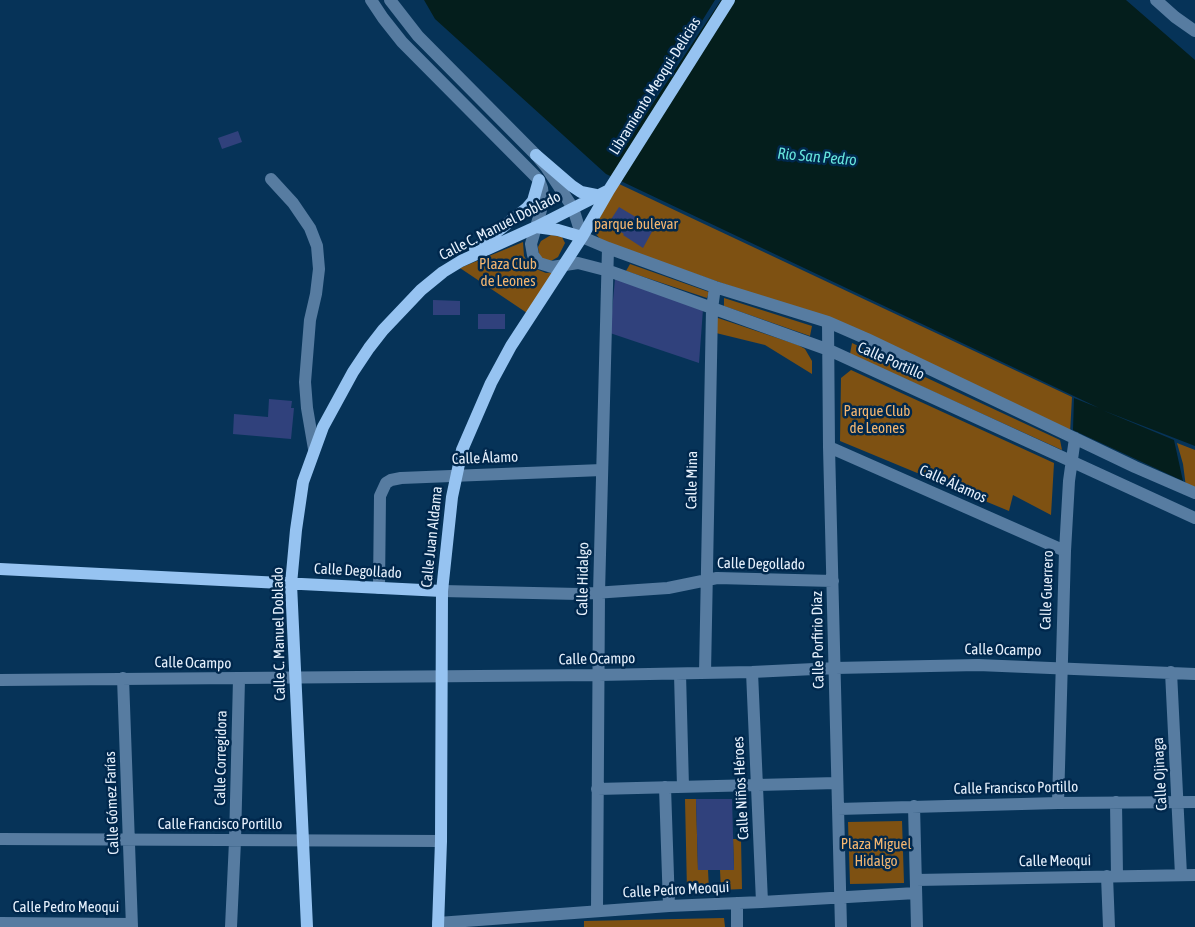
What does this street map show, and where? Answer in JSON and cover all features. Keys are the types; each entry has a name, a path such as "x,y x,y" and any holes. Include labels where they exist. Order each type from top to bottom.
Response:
{"main road":[{"name":"Libramiento Meoqui-Delicias","path":"610,188 728,0"},
{"path":"536,155 572,186 582,192 596,195"},
{"path":"461,261 527,208 532,201 539,180"},
{"name":"Calle C. Manuel Doblado","path":"307,927 291,584 303,482 323,427 339,395 369,348 383,330 421,290 443,272 461,261 573,208 610,188"},
{"name":"Calle Juan Aldama","path":"438,925 443,677 442,591 448,524 462,450 491,383 511,346 582,237 610,188"},
{"path":"536,226 582,237"},
{"name":"Calle Degollado","path":"0,569 442,591"}],"street":[{"path":"371,0 402,42 532,170 539,180 543,197 536,226"},
{"path":"390,0 418,36 536,155 573,208 582,237"},
{"path":"1156,0 1174,17 1195,31"},
{"path":"271,179 293,203 310,228 317,246 319,269 310,320 305,382 314,449"},
{"name":"Calle Portillo","path":"536,226 531,250 535,260 546,266 563,266 578,263 609,271 829,350 1195,518"},
{"name":"Calle Portillo","path":"582,237 715,287 828,322 1135,467 1195,493"},
{"name":"Calle Hidalgo","path":"597,910 599,593 609,271 608,248"},
{"name":"Calle Mina","path":"705,673 712,309 715,287"},
{"name":"Calle Porfirio Díaz","path":"828,322 829,446 842,927"},
{"name":"Calle Guerrero","path":"1058,803 1065,551 1071,462 1075,438"},
{"name":"Calle Álamos","path":"829,446 1065,551"},
{"name":"Calle Álamo","path":"379,588 380,496 386,484 391,480 602,470"},
{"name":"Calle Degollado","path":"442,591 560,594 599,593 683,586 706,579 726,578 833,581"},
{"name":"Calle Ocampo","path":"0,680 680,674 978,665 1195,674"},
{"name":"Calle Niños Héroes","path":"752,672 762,902"},
{"name":"Calle Ojinaga","path":"1171,672 1181,875"},
{"path":"680,674 683,787"},
{"name":"Calle Gómez Farías","path":"123,678 132,925"},
{"name":"Calle Corregidora","path":"231,927 239,679"},
{"path":"597,789 837,783"},
{"path":"665,787 669,906"},
{"path":"1109,927 1116,802"},
{"name":"Calle Francisco Portillo","path":"838,809 1058,803 1195,802"},
{"path":"914,806 917,927"},
{"name":"Calle Francisco Portillo","path":"0,839 441,841"},
{"name":"Calle Meoqui","path":"916,886 1112,876 1195,874"},
{"name":"Calle Pedro Meoqui","path":"438,925 597,910 841,898 916,886"},
{"path":"736,903 737,927"},
{"name":"Calle Pedro Meoqui","path":"0,923 132,925"}],"green space":[{"name":"parque bulevar","path":"617,183 1072,397 1070,433 820,317 603,242 593,231"},
{"path":"551,235 562,237 565,243 558,257 551,261 543,260 539,254 538,247 541,241"},
{"name":"Plaza Club de Leones","path":"523,242 524,256 531,267 546,273 554,272 527,313 460,268"},
{"path":"630,264 709,292 707,298 626,271"},
{"path":"724,298 812,326 810,336 724,306"},
{"path":"715,317 805,349 812,361 812,374 765,345 716,333"},
{"path":"852,343 1060,440 1062,450 850,354"},
{"name":"Parque Club de Leones","path":"851,370 1054,463 1051,515 1013,495 1009,511 840,441 841,378"},
{"path":"1177,443 1195,450 1195,490 1186,487 1183,464"},
{"path":"685,799 696,799 698,870 708,870 709,890 687,891"},
{"name":"Plaza Miguel Hidalgo","path":"902,821 904,883 850,884 848,822"},
{"path":"733,839 741,839 742,889 721,890 720,870 734,870"},
{"path":"724,918 725,927 584,927 584,921"}],"water":[{"name":"Rio San Pedro","path":"424,0 715,0 622,150 721,0 1126,0 1195,60 1195,446 1102,410 1174,440 1183,481 1073,430 1074,398 1099,408 606,174 435,19"}],"building":[{"path":"238,131 242,142 222,149 218,138"},
{"path":"619,207 654,228 643,248 608,224"},
{"path":"615,279 703,309 699,363 610,333"},
{"path":"433,300 460,301 460,315 433,315"},
{"path":"478,314 505,314 505,329 478,329"},
{"path":"269,399 292,401 291,408 294,408 291,439 233,434 234,414 268,417"},
{"path":"696,799 732,799 734,870 698,870"}]}
